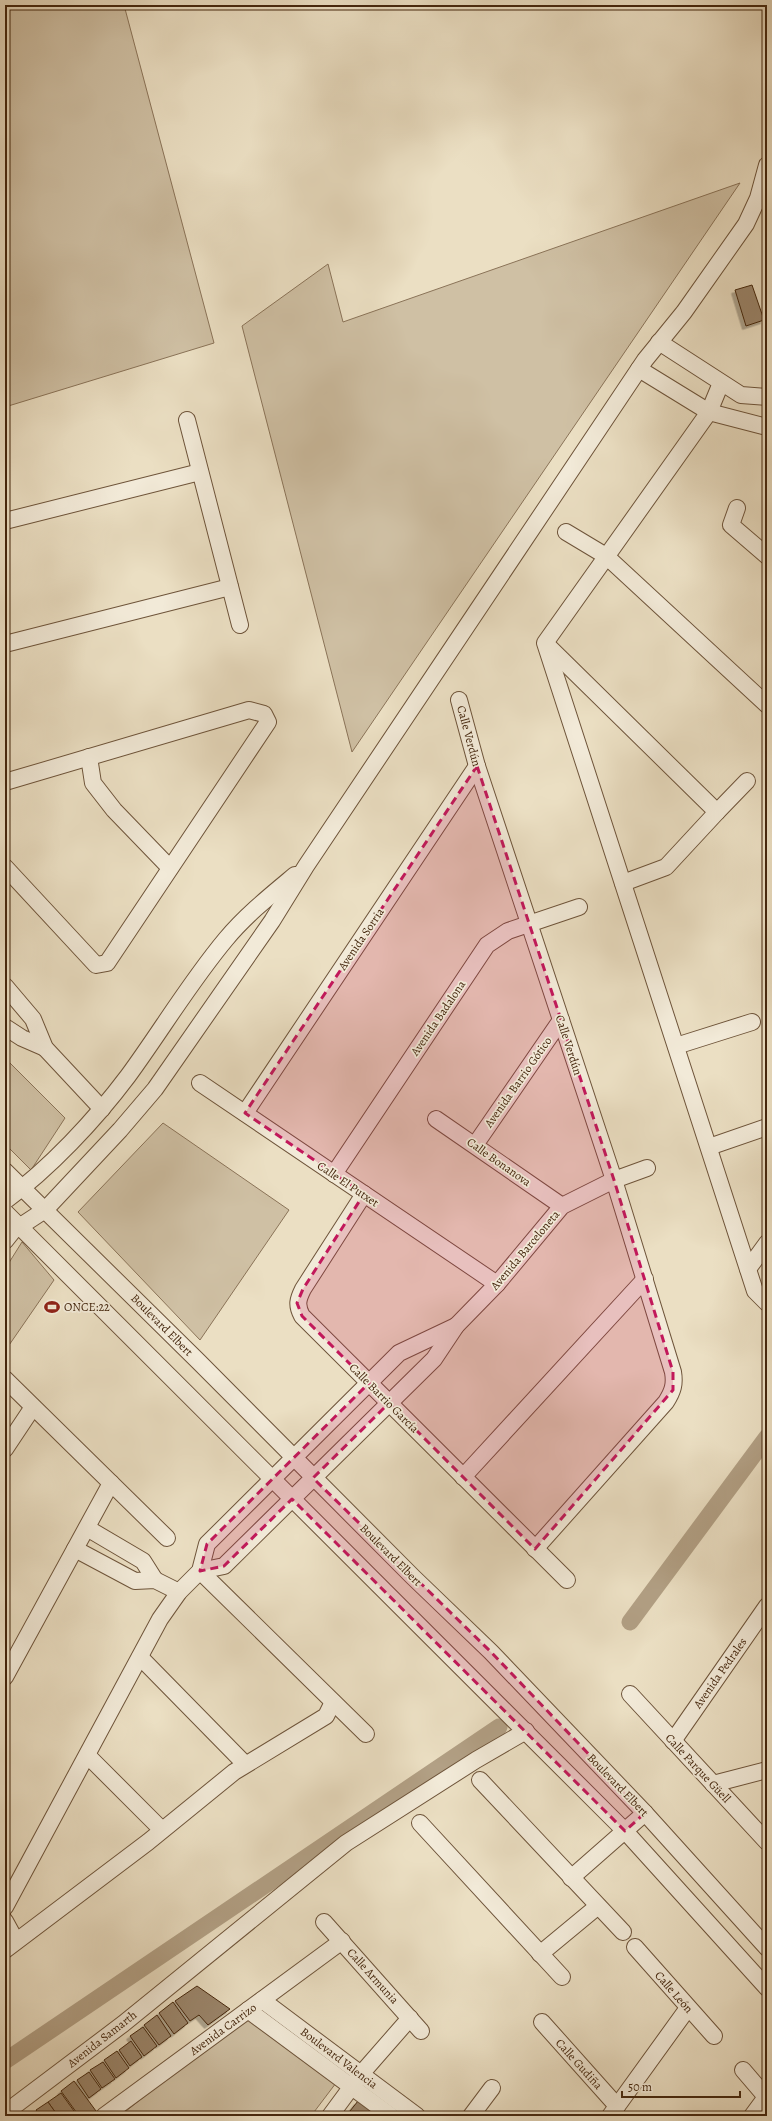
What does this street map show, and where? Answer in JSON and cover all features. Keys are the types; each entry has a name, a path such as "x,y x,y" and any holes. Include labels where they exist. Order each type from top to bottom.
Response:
{"street":[{"path":"5,1241 19,1227 45,1210 120,1130 155,1089 272,920 306,866 639,369 689,305 746,224 758,198 767,165"},
{"path":"659,342 741,395 767,397"},
{"path":"639,369 709,412 763,426 767,425"},
{"path":"545,643 709,412 721,383"},
{"path":"187,420 240,625"},
{"path":"5,521 200,472"},
{"path":"737,508 731,525 767,556"},
{"path":"566,532 606,556 767,705"},
{"path":"5,644 230,588"},
{"path":"545,643 717,812"},
{"path":"545,643 755,1291 767,1303"},
{"name":"Calle Verdún","path":"460,700 477,766 528,925 614,1180 673,1372 673,1390 666,1402 535,1548"},
{"path":"5,782 249,710 264,714 268,722 107,963 96,965 5,866"},
{"path":"89,757 93,783 114,810 170,868"},
{"name":"Avenida Sorria","path":"244,1113 477,766"},
{"path":"623,883 666,867 747,781"},
{"path":"5,1201 22,1188 102,1109 128,1075 202,969 227,937 256,907 306,866"},
{"path":"256,907 264,906 269,908 272,913 272,920"},
{"name":"Avenida Badalona","path":"334,1174 487,945 508,931 579,907"},
{"path":"5,986 33,1019 45,1048 102,1109"},
{"name":"Avenida Barrio Gótico","path":"475,1145 561,1020"},
{"path":"676,1046 752,1022"},
{"path":"5,1027 22,1038 45,1048"},
{"name":"Calle El Putxet","path":"200,1083 497,1284"},
{"name":"Calle Bonanova","path":"436,1119 562,1206"},
{"path":"708,1147 767,1127"},
{"name":"Avenida Barceloneta","path":"456,1326 399,1353 207,1544 200,1571 224,1566 434,1359 456,1326 497,1284 562,1206 614,1180 647,1168"},
{"name":"Boulevard Elbert","path":"5,1171 313,1478 491,1652 645,1814 767,1948"},
{"name":"Calle Barrio García","path":"364,1194 303,1289 297,1303 302,1316 567,1580"},
{"path":"5,1212 526,1731 625,1832 767,1988"},
{"path":"748,1269 767,1243"},
{"path":"463,1477 645,1279"},
{"path":"5,1379 168,1538"},
{"path":"5,1449 33,1407"},
{"path":"5,1677 111,1483"},
{"path":"87,1528 143,1561 155,1580"},
{"path":"75,1549 135,1581 155,1580 179,1592"},
{"path":"5,1907 88,1756 160,1619 179,1592 200,1571 366,1734"},
{"name":"Avenida Pedrales","path":"673,1740 767,1606"},
{"path":"140,1656 245,1764"},
{"name":"Calle Parque Güell","path":"630,1694 767,1842"},
{"path":"5,1921 10,1945 162,1830 245,1764 326,1716 333,1702"},
{"name":"Avenida Samarth","path":"5,2113 122,2024 346,1843 476,1760 526,1731"},
{"path":"88,1756 162,1830"},
{"path":"714,1784 767,1770"},
{"path":"480,1780 623,1932"},
{"path":"571,1878 645,1814"},
{"path":"420,1823 562,1977"},
{"path":"540,1954 598,1906"},
{"name":"Calle Armunia","path":"324,1922 421,2031"},
{"name":"Avenida Carrizo","path":"104,2116 342,1941"},
{"name":"Calle León","path":"636,1947 714,2036"},
{"name":"Boulevard Valencia","path":"262,2000 357,2081 391,2116"},
{"path":"614,2111 688,2008"},
{"name":"Boulevard Valencia","path":"248,2010 357,2081 417,2116"},
{"path":"330,2116 357,2081 410,2018"},
{"name":"Calle Gudiña","path":"542,2022 614,2111"},
{"path":"744,2070 767,2098 752,2116"},
{"path":"471,2116 492,2088"}],"highlighted area":[{"path":"477,766 614,1180 673,1372 673,1390 535,1549 389,1403 313,1478 491,1652 645,1813 625,1831 292,1499 224,1566 200,1571 207,1544 369,1383 302,1316 297,1303 303,1289 364,1194 245,1113"}],"shaded area":[{"path":"5,5 124,5 214,343 5,407"},
{"path":"740,183 352,752 242,326 328,264 343,322"},
{"path":"5,1058 65,1118 31,1170 5,1144"},
{"path":"163,1123 289,1210 200,1340 78,1212"},
{"path":"22,1242 54,1280 5,1351 5,1269"},
{"path":"246,2014 336,2083 311,2116 120,2116"}],"building":[{"path":"752,285 764,320 746,326 735,290"},
{"path":"197,1986 230,2009 208,2025 199,2015 190,2021 175,2001"},
{"path":"173,2002 188,2023 174,2034 159,2013"},
{"path":"157,2015 171,2036 159,2045 144,2025"},
{"path":"143,2027 157,2046 144,2056 130,2036"},
{"path":"131,2041 142,2057 130,2066 119,2050"},
{"path":"117,2051 129,2068 116,2078 104,2060"},
{"path":"103,2062 115,2079 102,2088 90,2070"},
{"path":"89,2072 101,2089 89,2098 77,2080"},
{"path":"74,2081 96,2111 89,2116 79,2116 61,2091"},
{"path":"61,2093 74,2111 67,2116 58,2116 48,2102"},
{"path":"358,2101 378,2116 346,2116"},
{"path":"48,2102 58,2116 41,2116 36,2110"}],"waterway":[{"path":"630,1622 767,1437"},
{"path":"5,2061 499,1727"}],"place":[{"name":"ONCE:22","path":"52,1307"}]}
